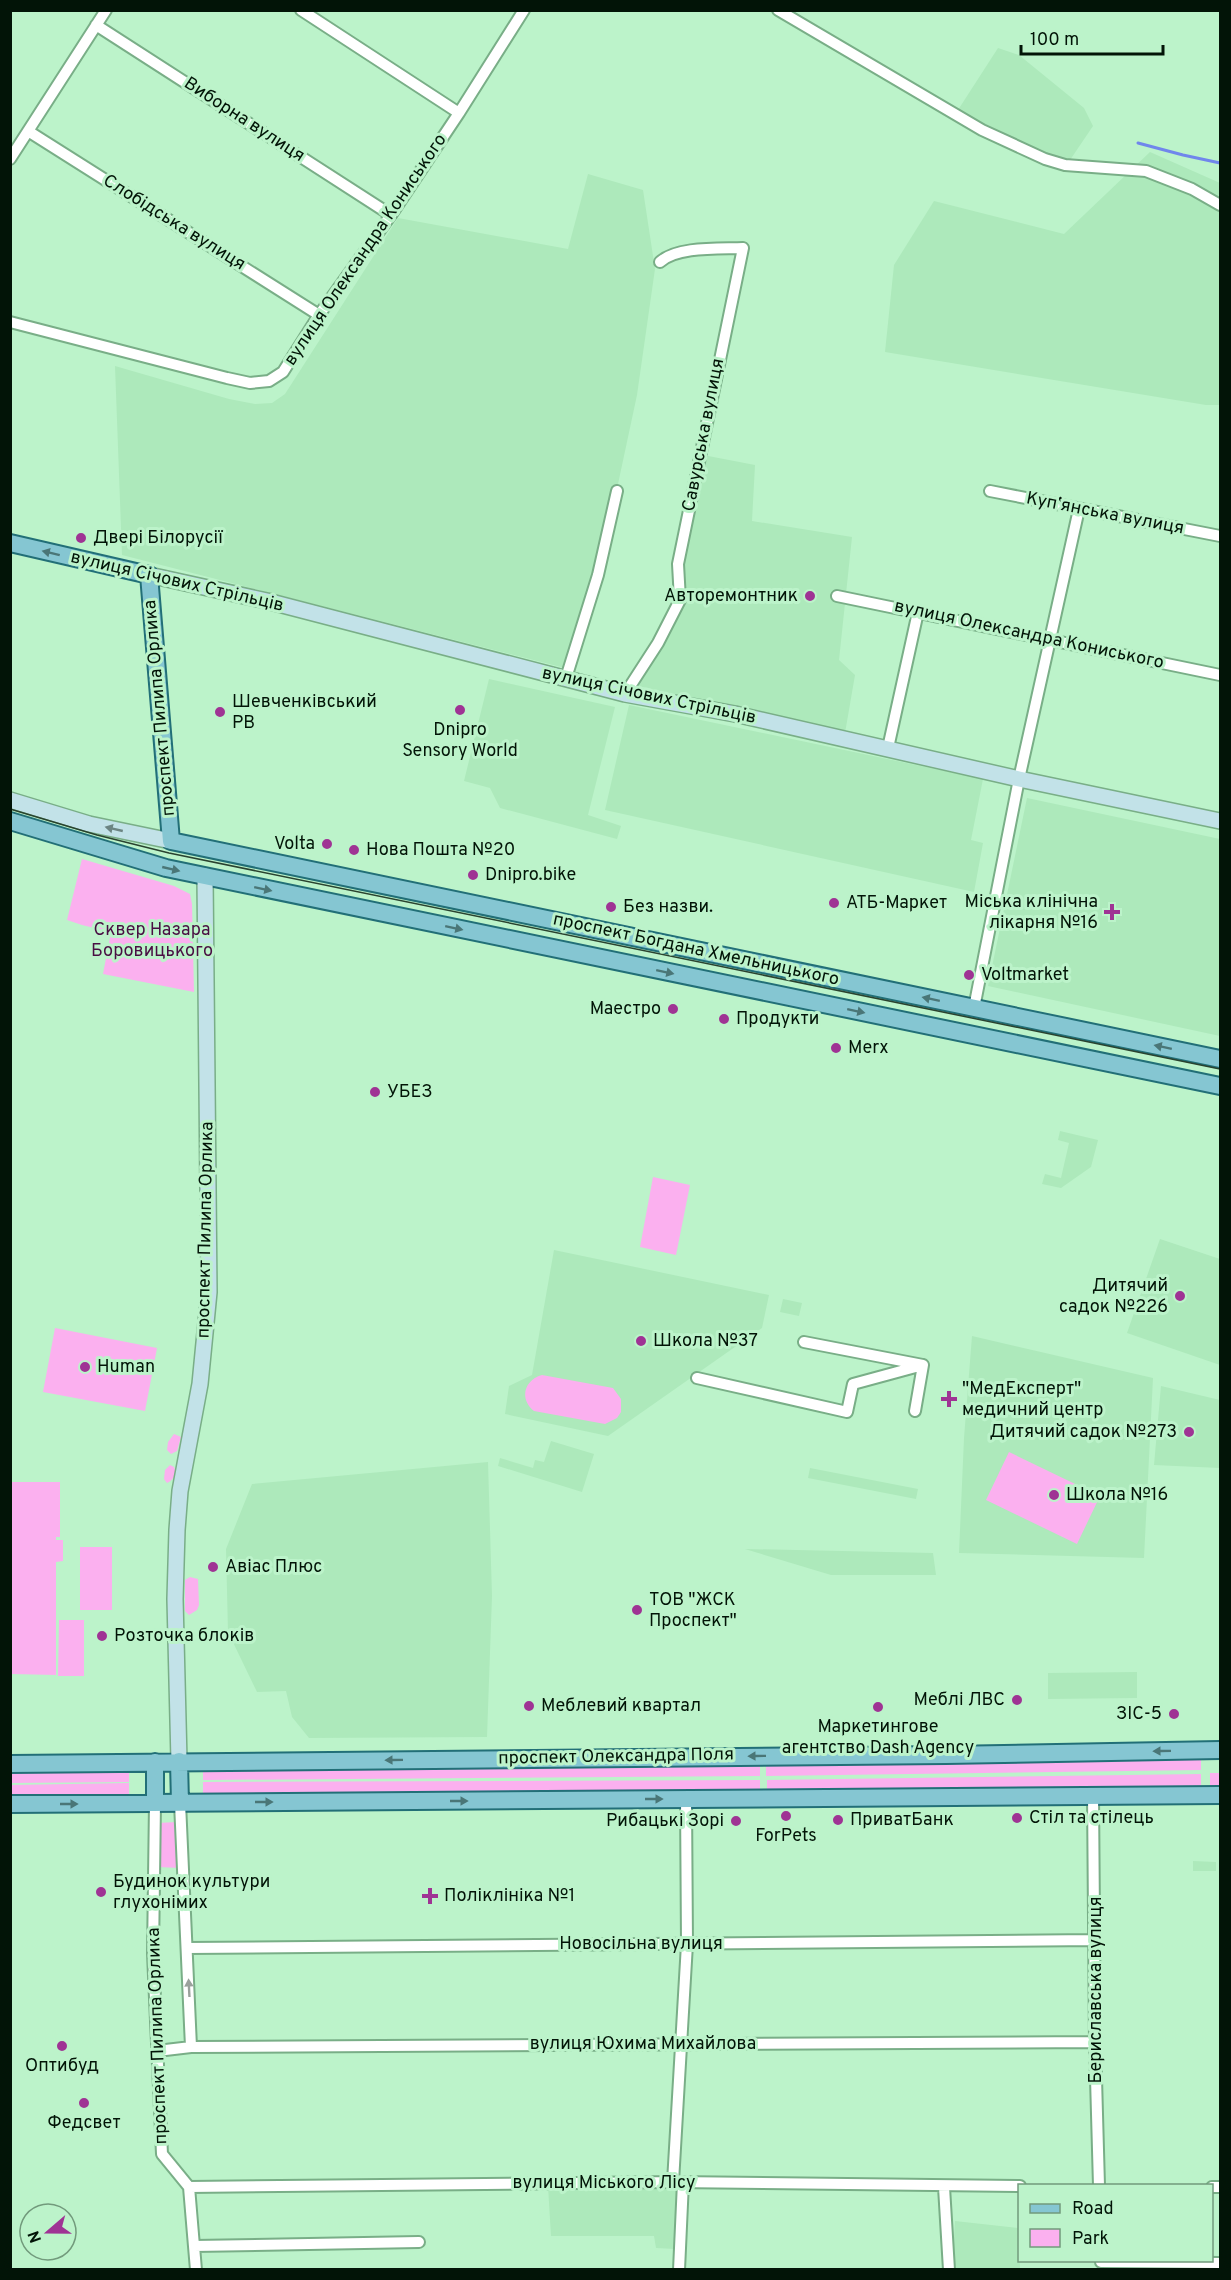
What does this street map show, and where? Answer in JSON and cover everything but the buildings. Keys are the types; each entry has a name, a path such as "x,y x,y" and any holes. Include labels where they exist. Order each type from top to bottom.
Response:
{"main road":[{"name":"вулиця Січових Стрільців","path":"10,543 149,575"},
{"name":"проспект Пилипа Орлика","path":"149,575 171,841"},
{"name":"проспект Богдана Хмельницького","path":"10,821 137,860 205,876 1221,1086"},
{"name":"проспект Богдана Хмельницького","path":"171,841 1221,1059"},
{"path":"205,876 206,849"},
{"path":"640,967 645,940"},
{"path":"969,1034 974,1008"},
{"name":"проспект Олександра Поля","path":"10,1764 946,1755 1221,1750"},
{"path":"179,1761 180,1803"},
{"path":"155,1762 155,1803"},
{"path":"10,1804 1093,1794 1221,1795"}],"street":[{"path":"10,159 106,10"},
{"path":"301,10 459,113"},
{"name":"вулиця Олександра Кониського","path":"10,322 250,383 269,381 283,372 320,315 391,215 524,10"},
{"path":"778,10 982,130 1045,159 1065,165 1146,171 1192,189 1221,205"},
{"name":"Виборна вулиця","path":"96,25 391,215"},
{"name":"Слобідська вулиця","path":"28,131 320,315"},
{"name":"Савурська вулиця","path":"625,694 658,643 680,600 678,564 742,248 699,250 670,255 660,262"},
{"name":"Купʼянська вулиця","path":"990,490 1221,536"},
{"path":"566,678 598,575 617,491"},
{"path":"974,1008 1019,779 1079,509"},
{"name":"вулиця Січових Стрільців","path":"149,575 267,601 625,694 724,712 1019,779 1221,821"},
{"name":"вулиця Олександра Кониського","path":"837,596 1221,675"},
{"path":"888,748 918,612"},
{"path":"10,800 89,824 171,841"},
{"name":"проспект Пилипа Орлика","path":"179,1761 175,1599 177,1530 180,1491 200,1384 209,1292 205,876"},
{"path":"804,1342 924,1365"},
{"path":"697,1378 847,1412 853,1384 924,1365"},
{"path":"915,1411 924,1365"},
{"name":"Бериславська вулиця","path":"1093,1794 1099,2184"},
{"path":"679,2270 678,2182 687,1944 686,1799"},
{"name":"проспект Пилипа Орлика","path":"155,1803 153,1954 162,2154 189,2187"},
{"name":"проспект Пилипа Орлика","path":"180,1803 192,2047"},
{"name":"Новосільна вулиця","path":"187,1948 1095,1940"},
{"name":"вулиця Юхима Михайлова","path":"157,2050 192,2047 1095,2042"},
{"name":"вулиця Міського Лісу","path":"189,2187 678,2182 944,2187 1018,2186"},
{"path":"189,2187 196,2270"},
{"path":"944,2187 948,2270"},
{"path":"194,2246 419,2242"},
{"path":"1101,2264 1221,2263"}],"shaded area":[{"path":"998,48 1019,55 1084,108 1093,126 1068,163 989,130 958,110"},
{"path":"1150,152 1220,183 1220,405 1206,405 885,352 894,265 934,201 1064,234"},
{"path":"588,174 643,190 655,269 637,395 605,545 565,668 122,555 115,366 229,399 255,404 272,403 285,394 398,218 568,249"},
{"path":"703,455 755,465 752,521 852,537 839,660 855,675 845,733 638,686 684,601 680,564"},
{"path":"489,679 615,707 588,815 621,826 617,839 500,808 490,788 464,781"},
{"path":"629,705 983,779 971,840 983,843 974,892 605,810"},
{"name":"Міська клінічна лікарня №16","path":"1027,798 1220,839 1220,1036 988,986"},
{"path":"1060,1131 1098,1140 1091,1167 1061,1188 1042,1184 1045,1174 1061,1178 1069,1143 1058,1140"},
{"name":"Дитячий садок №226","path":"1160,1239 1220,1259 1220,1365 1127,1333"},
{"name":"Школа №37","path":"554,1250 769,1295 762,1328 608,1436 505,1414 509,1386 532,1375"},
{"path":"783,1299 802,1303 799,1316 780,1312"},
{"name":"Школа №16","path":"972,1336 1153,1378 1144,1558 959,1553 964,1438"},
{"name":"Дитячий садок №273","path":"1161,1386 1220,1400 1220,1468 1154,1465"},
{"path":"551,1441 594,1454 582,1492 498,1466 500,1458 533,1468 535,1460 544,1462"},
{"path":"488,1462 492,1596 487,1737 309,1738 292,1717 286,1691 257,1692 228,1632 226,1549 252,1484"},
{"path":"810,1468 918,1489 916,1499 808,1478"},
{"path":"745,1549 933,1553 936,1575 831,1575"},
{"path":"1137,1672 1137,1698 1048,1699 1048,1673"},
{"path":"1193,1861 1216,1862 1216,1871 1193,1871"},
{"path":"548,2186 677,2187 675,2249 656,2248 654,2236 551,2236"},
{"path":"955,2221 1018,2228 1020,2269 952,2270"}],"green space":[{"name":"Сквер Назара Боровицького","path":"82,859 174,886 190,894 194,992 103,974 111,932 67,920"},
{"path":"653,1177 690,1185 676,1255 640,1247"},
{"name":"Human","path":"55,1328 157,1348 145,1411 43,1392"},
{"path":"542,1375 613,1388 621,1399 621,1412 617,1418 605,1424 534,1411 526,1401 526,1390 531,1381"},
{"path":"174,1434 181,1437 177,1451 171,1454 167,1450 168,1442"},
{"path":"1009,1452 1100,1496 1077,1544 986,1500"},
{"path":"170,1465 174,1467 175,1474 167,1483 164,1479 165,1470"},
{"path":"11,1482 60,1482 60,1537 56,1537 56,1540 63,1540 63,1561 56,1562 56,1675 11,1674"},
{"path":"80,1547 112,1547 112,1610 80,1610"},
{"path":"190,1577 198,1579 199,1605 197,1610 189,1615 185,1611 185,1580"},
{"path":"59,1620 84,1620 84,1676 58,1676"},
{"path":"1201,1757 1201,1770 766,1776 766,1763"},
{"path":"760,1764 760,1776 203,1780 203,1767"},
{"path":"129,1770 129,1782 11,1783 10,1771"},
{"path":"1210,1773 1220,1773 1220,1787 1210,1787"},
{"path":"1201,1774 1201,1787 767,1792 767,1780"},
{"path":"760,1780 760,1792 203,1794 203,1782"},
{"path":"129,1783 129,1794 11,1796 10,1785"},
{"path":"177,1822 180,1868 158,1867 158,1823"}],"waterway":[{"path":"1138,143 1220,163"}],"tram line":[{"path":"10,809 97,835 169,853 1220,1069"}],"place":[{"name":"Двері Білорусії","path":"81,538"},
{"name":"Авторемонтник","path":"810,596"},
{"name":"Dnipro Sensory World","path":"460,710"},
{"name":"Шевченківський РВ","path":"220,712"},
{"name":"Volta","path":"327,844"},
{"name":"Нова Пошта №20","path":"354,850"},
{"name":"Dnipro.bike","path":"473,875"},
{"name":"АТБ-Маркет","path":"834,903"},
{"name":"Без назви.","path":"611,907"},
{"name":"Міська клінічна лікарня №16","path":"1112,912"},
{"name":"Voltmarket","path":"969,975"},
{"name":"Маестро","path":"673,1009"},
{"name":"Продукти","path":"724,1019"},
{"name":"Merx","path":"836,1048"},
{"name":"УБЕЗ","path":"375,1092"},
{"name":"Дитячий садок №226","path":"1180,1296"},
{"name":"Школа №37","path":"641,1341"},
{"name":"Human","path":"85,1367"},
{"name":"\"МедЕксперт\" медичний центр","path":"949,1399"},
{"name":"Дитячий садок №273","path":"1189,1432"},
{"name":"Школа №16","path":"1054,1495"},
{"name":"Авіас Плюс","path":"213,1567"},
{"name":"ТОВ \"ЖСК Проспект\"","path":"637,1610"},
{"name":"Розточка блоків","path":"102,1636"},
{"name":"Меблі ЛВС","path":"1017,1700"},
{"name":"Меблевий квартал","path":"529,1706"},
{"name":"Маркетингове агентство Dash Agency","path":"878,1707"},
{"name":"ЗІС-5","path":"1174,1714"},
{"name":"ForPets","path":"786,1816"},
{"name":"Стіл та стілець","path":"1017,1818"},
{"name":"ПриватБанк","path":"838,1820"},
{"name":"Рибацькі Зорі","path":"736,1821"},
{"name":"Будинок культури глухонімих","path":"101,1892"},
{"name":"Поліклініка №1","path":"430,1896"},
{"name":"Оптибуд","path":"62,2046"},
{"name":"Федсвет","path":"84,2103"}]}
